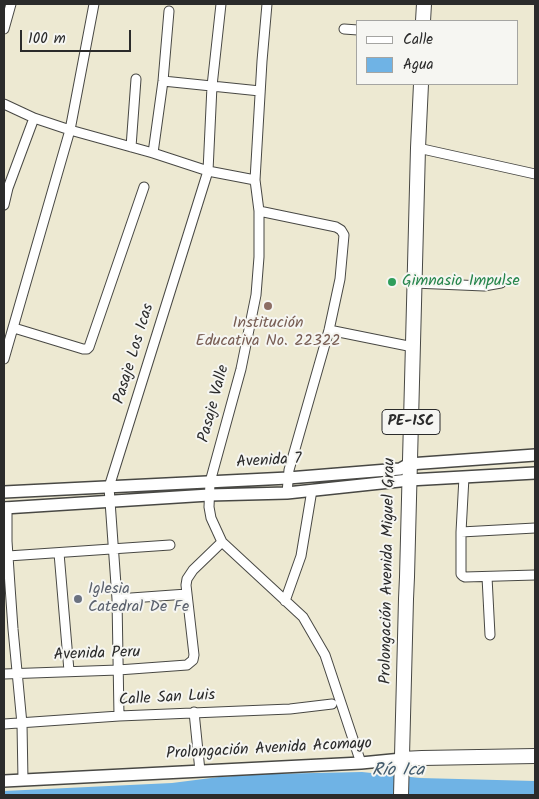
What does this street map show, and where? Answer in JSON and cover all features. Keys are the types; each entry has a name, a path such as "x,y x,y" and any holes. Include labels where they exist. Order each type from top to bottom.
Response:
{"main road":[{"path":"423,20 424,4"},
{"name":"Prolongación Avenida Miguel Grau","path":"401,795 421,85"},
{"name":"Prolongación Avenida Acomayo","path":"401,765 422,758 535,756"}],"street":[{"path":"4,29 11,4"},
{"path":"4,359 70,130 94,4"},
{"name":"Pasaje Los Icas","path":"118,716 117,599 109,488 208,171 212,86 221,4"},
{"name":"Pasaje Valle","path":"267,4 255,180 259,211 259,257 256,295 241,368 210,482 209,507 211,518 222,542 303,618 325,655 361,763"},
{"path":"153,153 163,81 169,11"},
{"path":"344,29 356,30"},
{"path":"131,147 136,79"},
{"path":"163,81 260,91"},
{"path":"4,104 34,118 70,130 153,153 208,171 255,180"},
{"path":"4,205 6,187 34,118"},
{"path":"418,148 535,174"},
{"path":"14,328 84,349 89,347 144,187"},
{"path":"259,211 336,227 343,232 344,236 340,279 329,330 289,470 287,493"},
{"path":"414,283 484,286 501,283"},
{"path":"329,330 413,347"},
{"name":"Avenida 7","path":"4,492 288,478 400,469 409,464 535,455"},
{"name":"Avenida 7","path":"6,508 209,495 287,493 410,480 535,473"},
{"path":"464,477 461,574 463,576 487,577 535,575"},
{"path":"285,601 301,556 312,490"},
{"path":"6,508 5,541 8,556 8,629 18,673 22,724 23,780"},
{"path":"461,532 535,528"},
{"path":"117,599 187,594 186,585 190,574 222,542"},
{"path":"8,556 170,545"},
{"path":"59,553 69,671"},
{"path":"487,577 490,635"},
{"name":"Avenida Peru","path":"4,674 118,670 190,664 194,655 187,594"},
{"name":"Calle San Luis","path":"4,724 194,712 290,709 332,704"},
{"path":"194,712 200,771"},
{"name":"Prolongación Avenida Acomayo","path":"4,781 361,763 401,765"}],"water":[{"name":"Río Ica","path":"362,772 420,778 535,781 535,795 4,795 4,791 172,783 219,777"}],"place":[{"name":"Gimnasio Impulse","path":"392,282"},
{"name":"Institución Educativa No. 22322","path":"268,306"},
{"name":"Iglesia Catedral De Fe","path":"78,599"}]}
